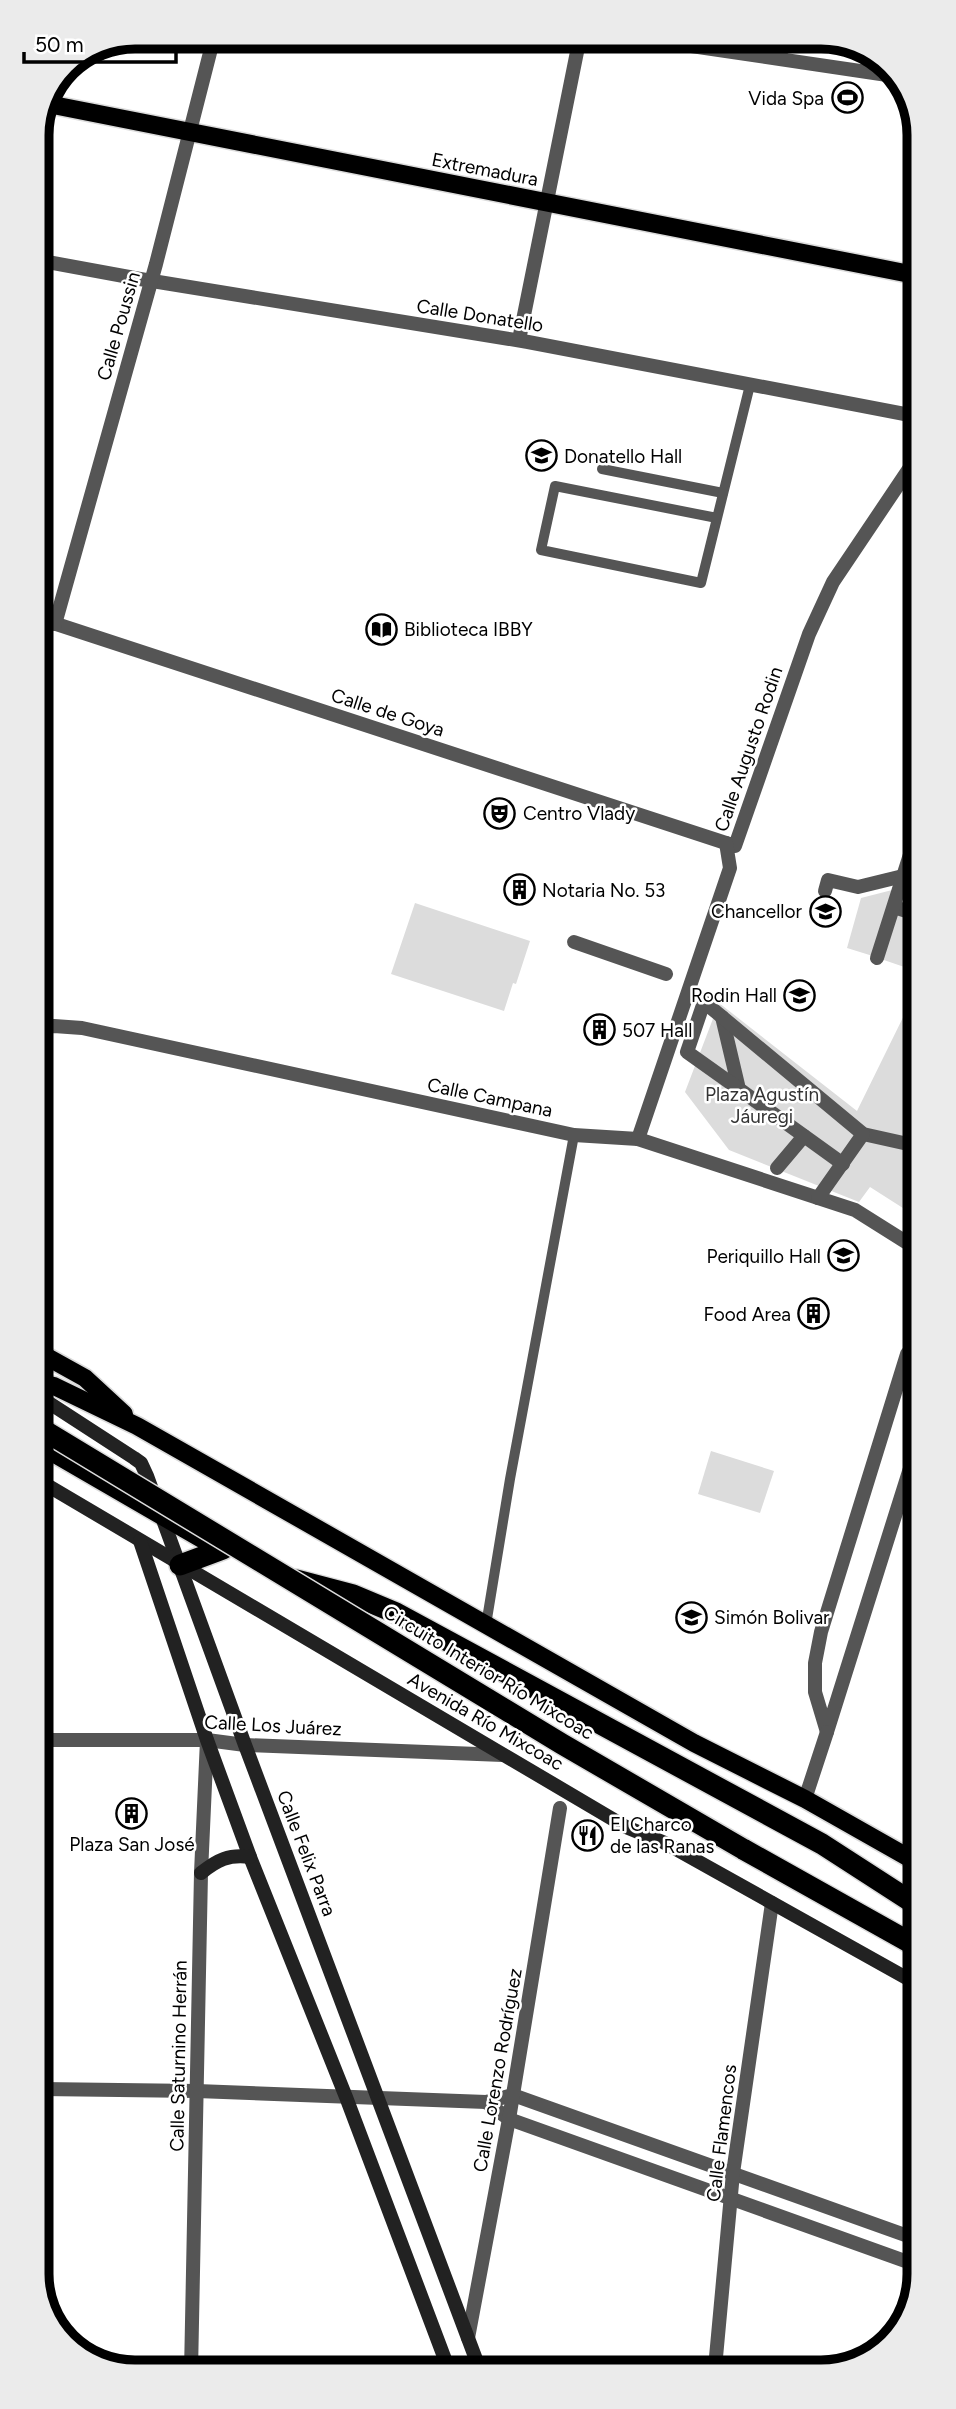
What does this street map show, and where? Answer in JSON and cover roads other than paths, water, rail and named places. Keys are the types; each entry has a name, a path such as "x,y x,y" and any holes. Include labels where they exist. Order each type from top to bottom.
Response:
{"highway":[{"name":"Circuito Interior Río Mixcoac","path":"49,1433 562,1745 907,1941"},
{"path":"49,1453 56,1453 223,1549 279,1576 353,1595 396,1613 822,1844 907,1899"},
{"path":"180,1565 223,1549"}],"main road":[{"name":"Extremadura","path":"55,105 907,273"},
{"path":"49,1358 85,1378 137,1426"},
{"path":"49,1386 137,1426 694,1743 805,1799 907,1857"}],"street":[{"name":"Calle Poussin","path":"55,624 151,281 211,49"},
{"path":"519,340 578,49"},
{"path":"717,49 882,74"},
{"name":"Calle Donatello","path":"49,262 519,340 907,414"},
{"name":"Calle Augusto Rodin","path":"638,1139 730,868 726,843 735,846 809,634 833,582 907,472"},
{"name":"Calle de Goya","path":"49,622 726,843"},
{"path":"877,958 907,864"},
{"path":"825,891 828,880 858,887 903,876"},
{"path":"894,907 907,911"},
{"path":"575,942 666,974"},
{"path":"843,1164 687,1052 704,1002 863,1135 907,1144"},
{"path":"722,1017 739,1089"},
{"name":"Calle Campana","path":"49,1027 82,1028 574,1135 638,1139 855,1210 907,1244"},
{"path":"818,1198 863,1135"},
{"path":"777,1168 804,1136"},
{"path":"827,1732 815,1692 815,1663 821,1632 907,1354"},
{"name":"Calle Felix Parra","path":"49,1403 141,1463 476,2360"},
{"path":"805,1799 907,1478"},
{"name":"Avenida Río Mixcoac","path":"49,1486 626,1827 666,1843 907,1978"},
{"path":"140,1541 207,1741 250,1857 346,2097 445,2360"},
{"name":"Calle Los Juárez","path":"49,1740 207,1741 245,1745 503,1755"},
{"name":"Calle Saturnino Herrán","path":"191,2360 201,1873 207,1741"},
{"name":"Calle Lorenzo Rodríguez","path":"468,2338 509,2119 560,1808"},
{"path":"201,1873 226,1857 250,1857"},
{"name":"Calle Flamencos","path":"716,2360 733,2173 772,1903"},
{"path":"49,2089 197,2091 486,2102 513,2095 907,2236"},
{"path":"486,2102 509,2119 907,2262"}],"lane":[{"path":"782,58 783,49"},
{"path":"717,518 555,486 541,550 701,583 750,384"},
{"path":"602,469 723,493"},
{"path":"486,1625 512,1465 574,1135"}],"place":[{"name":"Vida Spa","path":"847,98"},
{"name":"Donatello Hall","path":"541,456"},
{"name":"Biblioteca IBBY","path":"381,629"},
{"name":"Centro Vlady","path":"500,813"},
{"name":"Notaria No. 53","path":"519,890"},
{"name":"Chancellor","path":"825,911"},
{"name":"Rodin Hall","path":"800,995"},
{"name":"507 Hall","path":"599,1030"},
{"name":"Periquillo Hall","path":"844,1256"},
{"name":"Food Area","path":"814,1314"},
{"name":"Simón Bolivar","path":"691,1617"},
{"name":"Plaza San José","path":"132,1813"},
{"name":"El Charco de las Ranas","path":"587,1835"}],"park label":[{"name":"Plaza Agustín Jáuregi","path":"762,1105"}]}
